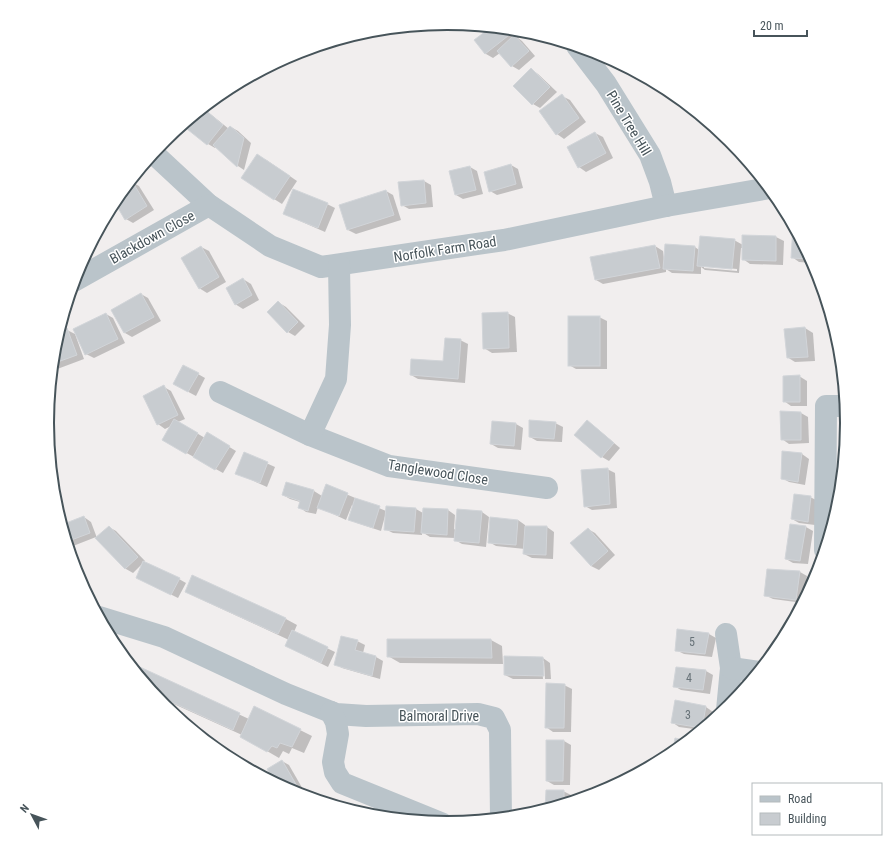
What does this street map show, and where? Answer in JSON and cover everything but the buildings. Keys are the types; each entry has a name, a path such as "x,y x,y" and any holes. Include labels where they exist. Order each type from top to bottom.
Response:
{"street":[{"name":"Pine Tree Hill","path":"584,55 606,84 650,155 660,182 666,206"},
{"name":"Norfolk Farm Road","path":"157,157 209,205 270,246 321,267 504,240 666,206 763,189"},
{"name":"Blackdown Close","path":"82,277 209,205"},
{"path":"310,435 336,379 340,325 339,265"},
{"name":"Tanglewood Close","path":"220,392 310,435 389,466 547,488"},
{"path":"825,532 826,406 840,406"},
{"name":"Balmoral Drive","path":"105,619 164,637 286,694 336,714 366,716 478,714 494,718 500,730 501,813"},
{"path":"726,634 731,668 728,699"},
{"path":"731,668 753,671"},
{"path":"331,712 336,722 338,734 333,762 335,772 342,783 424,816"}]}
